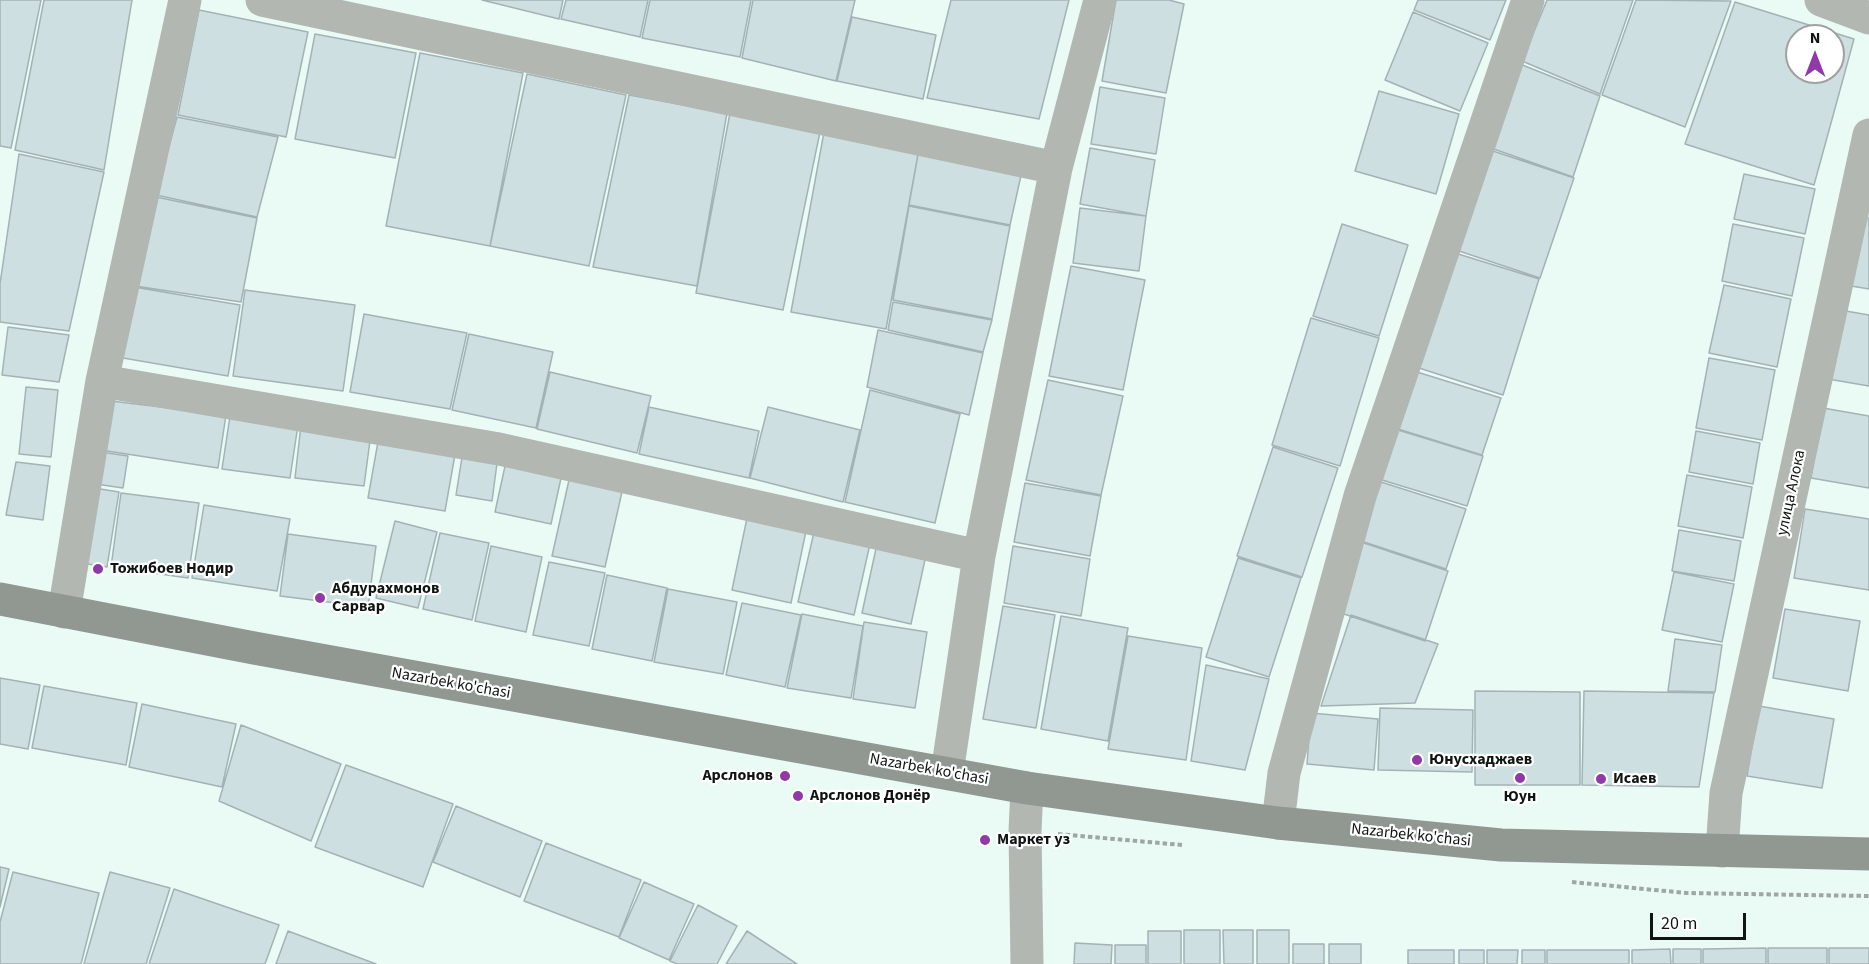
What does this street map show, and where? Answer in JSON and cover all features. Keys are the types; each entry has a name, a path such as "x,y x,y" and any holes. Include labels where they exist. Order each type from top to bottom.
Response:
{"main road":[{"name":"Nazarbek ko'chasi","path":"0,599 947,774 1027,788 1278,823 1501,845 1869,854"}],"street":[{"path":"64,612 102,381 185,0"},
{"path":"262,0 1056,168"},
{"path":"947,774 980,556 1056,168 1100,0"},
{"path":"1278,823 1284,774 1360,496 1528,0"},
{"path":"1821,0 1869,18"},
{"name":"улица Алока","path":"1722,851 1726,793 1869,135"},
{"path":"102,381 499,449 980,556"},
{"path":"1027,788 1024,831 1027,964"}],"building":[{"path":"0,0 41,0 11,148 0,146"},
{"path":"44,0 132,0 104,170 15,150"},
{"path":"482,0 563,0 559,19"},
{"path":"566,0 648,0 640,37 561,19"},
{"path":"650,0 751,0 740,57 642,38"},
{"path":"753,0 855,0 836,81 742,58"},
{"path":"951,0 1069,0 1039,119 927,98"},
{"path":"1116,0 1169,0 1184,4 1166,93 1102,81"},
{"path":"1418,0 1506,0 1490,40 1414,10"},
{"path":"1547,0 1633,0 1600,94 1522,61"},
{"path":"1636,0 1731,1 1685,127 1602,95"},
{"path":"1735,2 1806,24 1785,24 1785,84 1842,84 1814,185 1685,144"},
{"path":"199,10 308,32 286,137 178,115"},
{"path":"1413,12 1488,43 1460,111 1385,80"},
{"path":"852,17 936,35 923,99 837,81"},
{"path":"315,34 416,53 395,158 295,139"},
{"path":"1845,36 1854,39 1845,72"},
{"path":"420,53 523,73 490,246 386,226"},
{"path":"1520,64 1600,96 1573,177 1491,148"},
{"path":"527,74 626,95 589,266 490,246"},
{"path":"1100,87 1165,98 1156,154 1091,144"},
{"path":"1379,91 1459,114 1436,194 1355,171"},
{"path":"629,95 727,113 697,286 593,267"},
{"path":"730,113 820,132 783,310 696,293"},
{"path":"177,117 278,137 257,217 156,195"},
{"path":"824,132 919,149 886,329 791,312"},
{"path":"1090,148 1155,160 1146,216 1080,204"},
{"path":"919,149 1022,171 1010,225 909,205"},
{"path":"1490,150 1574,178 1540,278 1456,250"},
{"path":"19,154 104,172 69,331 0,322 0,284"},
{"path":"1744,174 1815,189 1805,234 1734,219"},
{"path":"156,197 257,218 241,302 135,286"},
{"path":"909,206 1010,226 992,319 893,300"},
{"path":"1080,208 1146,216 1139,271 1073,263"},
{"path":"1857,216 1869,218 1869,289 1845,285"},
{"path":"1342,224 1408,245 1379,336 1313,316"},
{"path":"1733,224 1804,238 1792,296 1722,281"},
{"path":"1455,253 1539,279 1503,395 1419,368"},
{"path":"1071,266 1145,280 1123,390 1049,376"},
{"path":"1724,285 1791,299 1777,367 1709,353"},
{"path":"134,287 240,305 228,376 123,358"},
{"path":"245,290 355,305 343,391 233,376"},
{"path":"893,302 992,320 983,352 888,330"},
{"path":"1840,310 1869,315 1869,386 1828,379"},
{"path":"364,314 467,333 450,409 350,392"},
{"path":"1311,318 1379,338 1340,466 1272,445"},
{"path":"8,327 69,335 59,382 2,375"},
{"path":"878,330 983,353 969,415 867,387"},
{"path":"469,334 553,352 536,428 452,410"},
{"path":"1709,358 1775,370 1762,440 1696,428"},
{"path":"550,372 651,396 637,453 537,429"},
{"path":"1417,372 1501,398 1482,455 1398,429"},
{"path":"1048,380 1123,396 1101,495 1026,480"},
{"path":"26,387 58,390 51,457 19,454"},
{"path":"870,390 960,414 935,523 845,502"},
{"path":"103,400 226,415 218,468 94,449"},
{"path":"649,407 759,431 749,478 639,454"},
{"path":"768,407 860,430 843,502 750,478"},
{"path":"1823,408 1869,416 1869,488 1811,478"},
{"path":"230,416 298,425 290,478 222,469"},
{"path":"301,425 371,433 364,486 295,478"},
{"path":"1398,430 1483,456 1467,506 1382,480"},
{"path":"1696,431 1760,443 1753,484 1689,472"},
{"path":"379,436 456,449 445,511 368,498"},
{"path":"1273,447 1338,468 1302,577 1237,556"},
{"path":"94,451 128,456 123,488 89,483"},
{"path":"463,451 498,456 492,501 456,495"},
{"path":"507,457 563,469 551,524 495,512"},
{"path":"16,462 50,466 43,520 6,515"},
{"path":"571,471 624,483 605,567 552,556"},
{"path":"1687,475 1752,487 1743,538 1678,526"},
{"path":"1381,482 1466,509 1446,569 1361,541"},
{"path":"1025,483 1101,496 1090,556 1014,542"},
{"path":"88,487 119,492 107,567 75,562"},
{"path":"121,493 199,503 188,578 111,567"},
{"path":"204,505 290,519 277,591 192,578"},
{"path":"1805,509 1869,519 1869,590 1794,578"},
{"path":"747,518 806,531 791,603 732,590"},
{"path":"395,521 437,532 418,608 376,598"},
{"path":"1679,530 1741,541 1734,581 1672,571"},
{"path":"814,532 870,544 854,615 798,602"},
{"path":"440,533 489,543 472,620 423,609"},
{"path":"288,534 376,546 368,607 280,596"},
{"path":"1361,542 1448,571 1425,641 1338,612"},
{"path":"877,544 926,555 911,624 862,613"},
{"path":"491,546 542,557 526,632 475,621"},
{"path":"1013,546 1090,559 1081,616 1004,603"},
{"path":"1238,558 1301,578 1269,677 1206,657"},
{"path":"549,562 605,573 589,646 533,635"},
{"path":"1674,572 1734,584 1722,642 1662,630"},
{"path":"607,575 667,588 652,661 592,649"},
{"path":"668,589 737,602 723,674 654,662"},
{"path":"742,603 801,615 785,687 726,675"},
{"path":"1003,606 1055,615 1036,728 983,719"},
{"path":"1785,609 1860,621 1848,691 1773,678"},
{"path":"802,614 863,626 851,698 787,688"},
{"path":"1351,615 1438,644 1415,703 1321,706"},
{"path":"1061,616 1128,628 1108,741 1041,729"},
{"path":"864,622 927,632 915,708 853,699"},
{"path":"1128,636 1202,648 1186,760 1108,749"},
{"path":"1675,639 1722,645 1715,692 1668,691"},
{"path":"1206,665 1269,679 1245,770 1191,761"},
{"path":"0,678 40,685 28,749 0,744"},
{"path":"44,686 137,703 126,765 32,748"},
{"path":"1475,691 1580,692 1580,785 1475,785"},
{"path":"1584,691 1714,693 1699,787 1582,785"},
{"path":"142,704 236,724 222,787 129,767"},
{"path":"1759,706 1834,719 1822,788 1747,776"},
{"path":"1380,708 1473,710 1472,772 1378,770"},
{"path":"1311,713 1378,719 1374,770 1307,764"},
{"path":"241,725 341,764 311,841 219,801"},
{"path":"346,765 453,804 423,887 315,847"},
{"path":"456,806 542,841 520,897 433,862"},
{"path":"546,843 641,880 619,937 524,901"},
{"path":"0,867 9,869 0,907"},
{"path":"13,872 99,893 81,964 0,964 0,922"},
{"path":"110,872 170,888 146,964 84,964"},
{"path":"644,882 694,904 669,960 619,938"},
{"path":"174,889 279,925 265,964 149,964"},
{"path":"698,905 737,926 717,964 677,964 670,961"},
{"path":"1184,930 1220,930 1220,964 1184,964"},
{"path":"1223,930 1253,930 1253,964 1224,964"},
{"path":"1257,930 1289,930 1289,964 1257,964"},
{"path":"288,931 376,964 276,964"},
{"path":"747,931 797,964 726,964"},
{"path":"1148,931 1181,931 1181,964 1148,964"},
{"path":"1075,943 1112,945 1111,964 1074,964"},
{"path":"1293,944 1324,944 1324,964 1293,964"},
{"path":"1329,944 1361,944 1361,964 1329,964"},
{"path":"1115,945 1146,945 1146,964 1115,964"},
{"path":"1766,948 1766,964 1703,964 1703,949"},
{"path":"1768,948 1827,948 1827,964 1768,964"},
{"path":"1829,948 1869,948 1869,964 1829,964"},
{"path":"1670,949 1671,964 1632,964 1632,950"},
{"path":"1673,949 1701,949 1701,964 1673,964"},
{"path":"1408,950 1454,950 1454,964 1408,964"},
{"path":"1459,950 1484,950 1484,964 1459,964"},
{"path":"1487,950 1518,950 1517,964 1487,964"},
{"path":"1522,950 1545,950 1545,964 1522,964"},
{"path":"1547,950 1629,950 1629,964 1547,964"}],"place":[{"name":"Тожибоев Нодир","path":"98,569"},
{"name":"Абдурахмонов Сарвар","path":"320,598"},
{"name":"Юнусхаджаев","path":"1417,760"},
{"name":"Арслонов","path":"785,776"},
{"name":"Юун","path":"1520,778"},
{"name":"Исаев","path":"1601,779"},
{"name":"Арслонов Донёр","path":"798,796"},
{"name":"Маркет уз","path":"985,840"}]}
